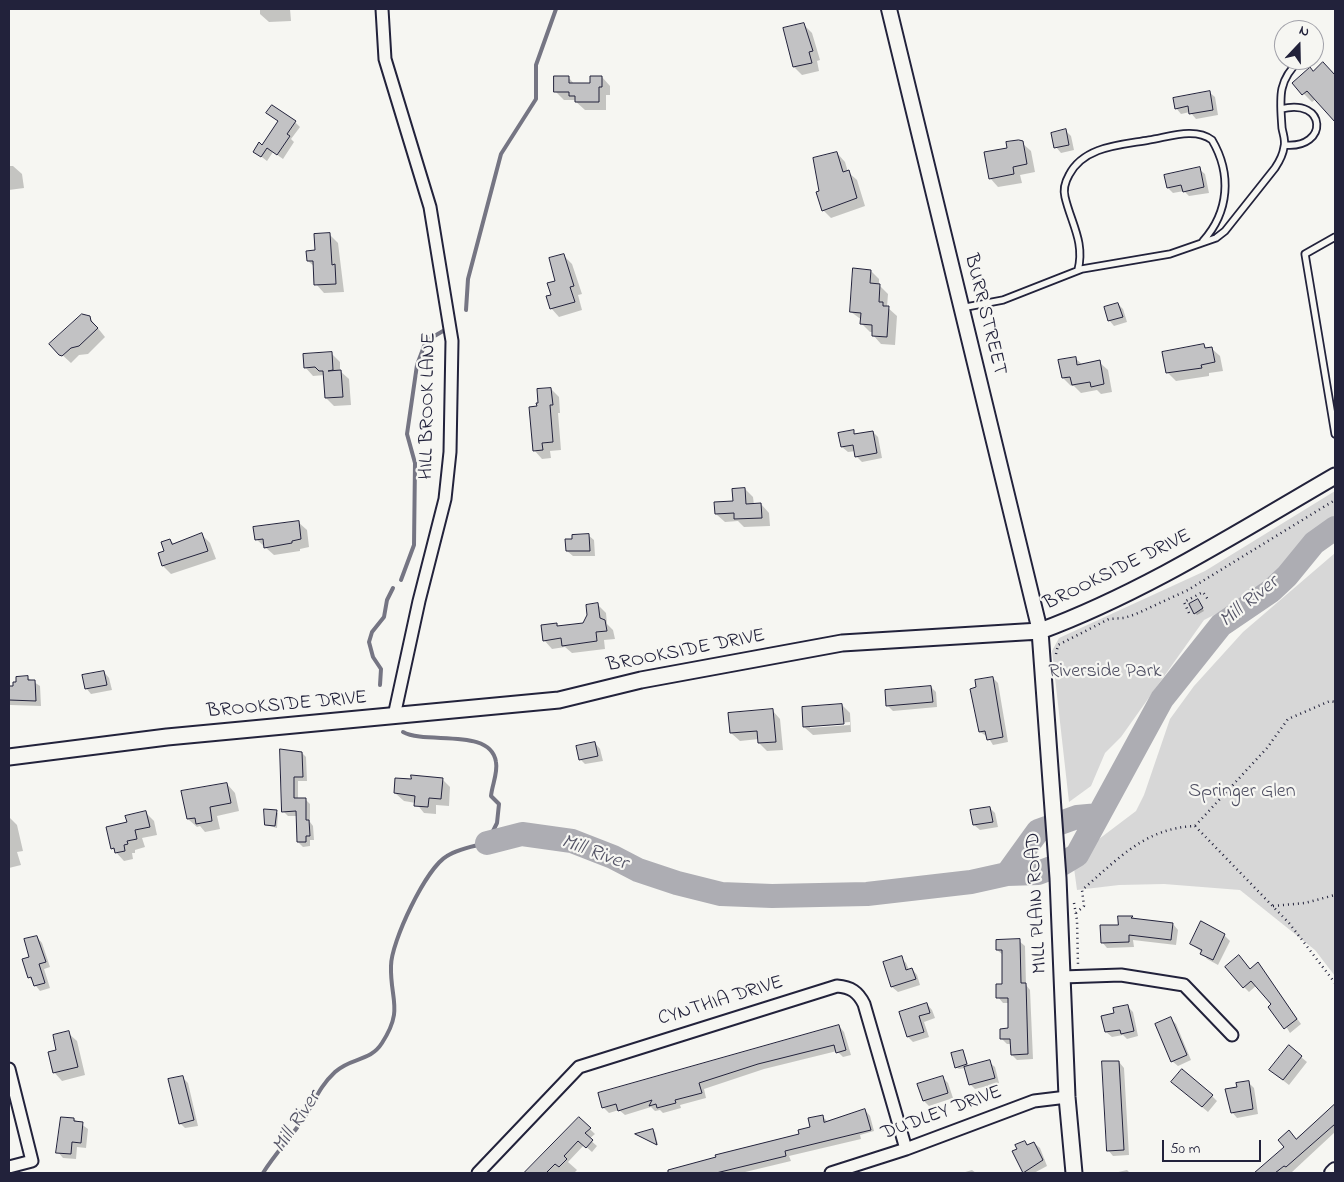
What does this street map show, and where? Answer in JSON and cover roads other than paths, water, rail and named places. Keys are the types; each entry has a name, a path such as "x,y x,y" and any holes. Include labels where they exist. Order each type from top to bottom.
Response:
{"main road":[{"name":"BROOKSIDE DRIVE","path":"9,757 160,738 559,700 670,675 842,643 1040,631 1062,623 1176,568 1335,476"},
{"name":"MILL PLAIN ROAD","path":"1040,631 1058,878 1067,1097 1074,1173"}],"street":[{"name":"HILL BROOK LANE","path":"382,9 385,59 430,207 452,341 450,452 445,499 419,601 394,716"},
{"name":"BURR STREET","path":"889,9 1040,631"},
{"path":"1062,977 1121,975 1184,985 1232,1035"},
{"name":"CYNTHIA DRIVE","path":"478,1173 579,1066 837,986 846,986 855,991 864,1004 906,1148"},
{"path":"9,1069 32,1161 9,1167"},
{"name":"DUDLEY DRIVE","path":"830,1173 906,1148 1034,1101 1067,1097"},
{"path":"1332,1173 1335,1170"}],"lane":[{"path":"961,308 1003,300 1078,270 1119,261 1170,254 1216,238 1225,231 1275,168 1285,145 1281,109 1285,75 1290,70"},
{"path":"1281,109 1295,106 1305,108 1312,113 1317,122 1316,131 1309,141 1298,145 1285,145"},
{"path":"1078,270 1081,254 1080,239 1064,195 1064,187 1073,167 1083,158 1092,152 1115,146 1194,133 1212,140 1221,165 1226,194 1222,213 1212,231 1202,242"},
{"path":"1335,237 1305,254 1335,434"}],"waterway":[{"path":"466,310 468,279 501,154 536,99 536,65 556,9"},
{"path":"401,580 414,545 415,463 407,434 417,365 426,341 443,331"},
{"name":"Mill River","path":"487,843 522,834 572,841 613,857 638,870 677,883 721,894 772,896 867,894 971,882 1007,874 1038,873 1062,864 1077,855 1162,699 1221,625 1271,591 1287,576 1314,543 1335,528"},
{"path":"380,685 381,669 373,657 369,642 372,632 384,617 387,600 393,588"},
{"name":"Mill River","path":"263,1173 304,1118 321,1089 335,1072 341,1067 372,1053 382,1043 389,1031 394,1013 391,978 393,955 411,906 429,875 447,856 466,848 487,843 497,823 499,804 491,796 496,775 496,762 492,751 483,744 470,741 413,736 403,732"},
{"name":"Mill River","path":"1007,874 1038,831 1077,817 1099,815"}],"park label":[{"name":"Riverside Park","path":"1105,673"},
{"name":"Springer Glen","path":"1242,793"}]}
